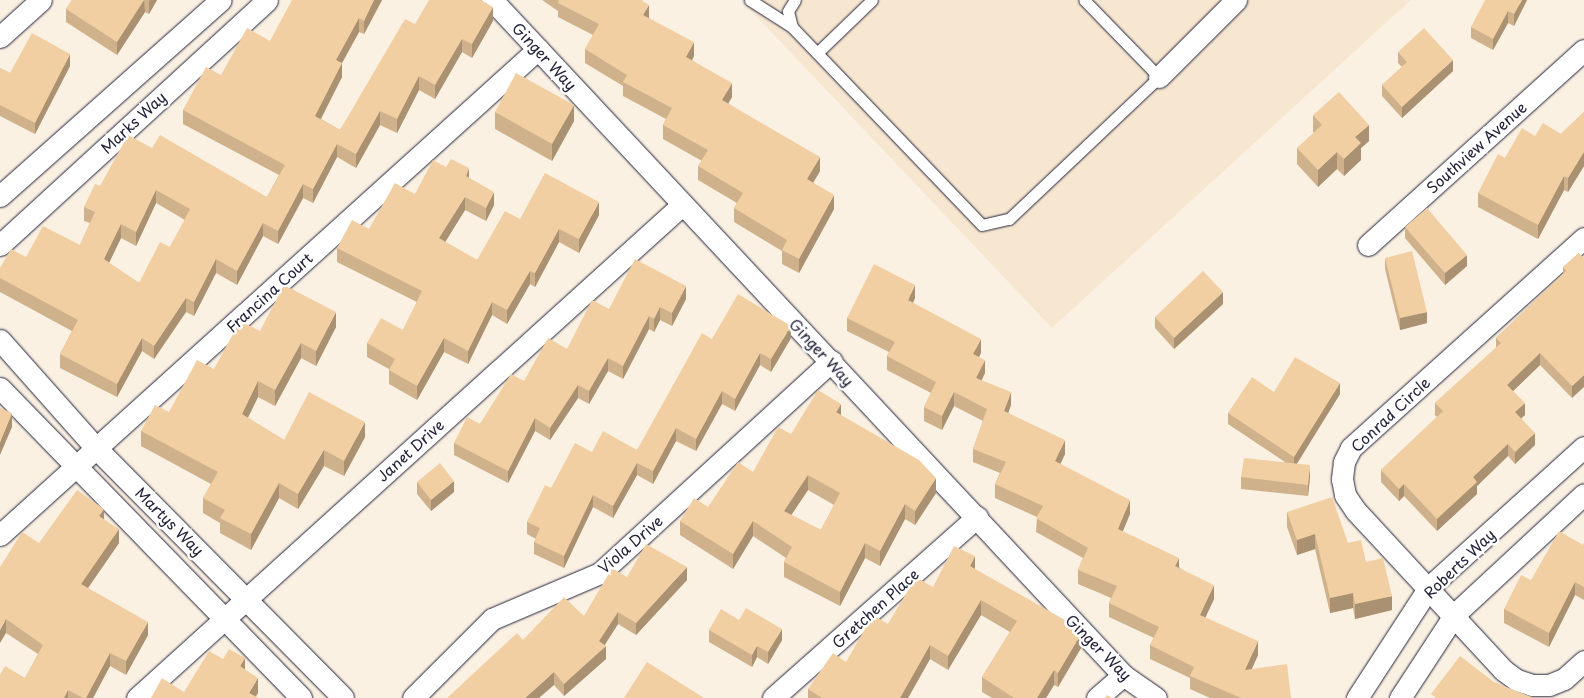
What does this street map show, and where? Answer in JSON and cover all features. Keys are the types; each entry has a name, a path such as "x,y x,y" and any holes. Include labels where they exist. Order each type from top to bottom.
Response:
{"street":[{"path":"0,37 41,0"},
{"path":"0,196 221,0"},
{"name":"Marks Way","path":"0,245 267,0"},
{"name":"Ginger Way","path":"492,0 1123,675 1156,698"},
{"path":"1159,77 1236,0"},
{"name":"Francina Court","path":"0,535 538,49"},
{"name":"Southview Avenue","path":"1368,245 1584,50"},
{"name":"Janet Drive","path":"137,698 683,204"},
{"name":"Conrad Circle","path":"1584,238 1352,448 1344,462 1342,479 1346,495 1355,510 1455,614 1504,670 1516,680 1532,685 1549,685 1564,679 1584,661"},
{"name":"Martys Way","path":"0,340 96,448 247,597 343,698"},
{"name":"Viola Drive","path":"413,698 492,619 600,573 831,362"},
{"name":"Martys Way","path":"0,388 302,698"},
{"name":"Roberts Way","path":"1357,698 1429,588 1584,447"},
{"path":"1400,698 1455,614 1584,494"},
{"name":"Gretchen Place","path":"773,698 977,517"},
{"path":"1097,698 1123,675"}],"lane":[{"path":"750,0 792,27 982,226 1009,219 1159,77 1084,0"},
{"path":"792,27 788,11 795,0"},
{"path":"816,53 872,0"}],"shaded area":[{"path":"741,0 1411,0 1052,328"}],"building":[{"path":"72,0 144,0 117,42 66,9"},
{"path":"292,0 374,0 364,21 359,18 336,60 342,63 315,116 340,130 405,19 415,24 429,0 481,0 493,7 472,44 462,39 435,85 419,76 397,119 380,111 356,154 337,144 313,189 303,184 278,231 263,223 237,271 216,259 194,302 186,298 154,346 142,338 117,384 60,354 78,320 0,278 0,268 11,249 26,257 43,226 80,245 95,212 84,207 95,184 100,186 128,135 152,148 160,135 267,197 285,165 183,110 206,67 221,75 247,28 270,41","holes":["156,190 190,209 170,247 160,242 139,283 104,259 121,224 136,232"]},
{"path":"559,0 641,0 649,5 643,15 694,42 686,57 732,83 722,100 820,157 807,179 834,195 799,259 782,250 787,240 734,208 743,193 698,166 708,150 663,125 672,108 623,82 627,75 585,49 599,24 558,3"},
{"path":"1485,0 1522,0 1514,14 1508,11 1493,39 1471,27"},
{"path":"1424,28 1453,60 1402,107 1382,85 1407,62 1398,52"},
{"path":"32,33 70,54 35,123 0,105 0,68 10,73"},
{"path":"516,73 574,105 552,144 495,112"},
{"path":"1339,92 1369,125 1355,137 1361,143 1344,159 1337,152 1318,170 1297,148 1322,125 1313,115"},
{"path":"1584,112 1584,152 1568,178 1564,176 1538,225 1478,193 1498,154 1505,158 1522,128 1535,136 1543,123 1561,134"},
{"path":"451,159 469,168 466,176 494,192 486,208 465,197 439,238 477,260 505,211 520,219 545,173 599,202 579,239 559,229 535,273 530,271 507,310 492,302 468,351 444,338 417,386 389,370 395,359 367,343 381,318 403,330 422,291 337,248 352,220 369,229 395,183 415,194 433,160 446,167"},
{"path":"1427,208 1467,255 1445,273 1405,227"},
{"path":"1412,251 1427,312 1400,318 1385,258"},
{"path":"1579,253 1584,258 1584,375 1572,386 1540,353 1507,385 1525,403 1515,412 1535,433 1515,452 1508,444 1473,477 1477,482 1437,519 1404,484 1399,489 1381,470 1443,411 1435,403 1501,343 1496,338 1566,271 1563,267"},
{"path":"635,259 686,286 672,313 660,307 654,319 649,316 623,366 608,358 589,391 578,385 550,428 535,418 508,471 454,443 467,417 480,424 511,374 524,381 548,338 567,349 592,300 609,309"},
{"path":"874,264 915,285 908,300 981,339 973,354 985,360 976,378 1011,392 1004,411 1065,440 1055,461 1130,500 1118,529 1179,558 1175,566 1214,585 1200,615 1258,641 1245,670 1287,664 1291,698 1241,698 1190,676 1194,667 1150,645 1159,627 1109,603 1117,586 1078,570 1088,548 1036,518 1043,506 995,484 1006,462 973,449 987,409 954,392 942,416 924,407 936,382 887,356 895,342 847,318"},
{"path":"1203,271 1223,292 1174,338 1155,317"},
{"path":"284,285 336,312 316,351 301,343 275,390 258,381 242,414 284,440 309,392 365,422 344,461 324,450 298,494 279,483 251,534 220,518 225,510 203,498 218,472 141,431 155,405 169,412 197,360 214,369 240,321 260,331"},
{"path":"738,294 791,326 771,359 760,353 735,399 722,391 696,439 676,428 653,471 637,463 613,506 593,495 564,556 534,542 540,528 527,522 545,485 551,488 575,443 592,452 603,431 637,450 702,333 712,339"},
{"path":"1295,357 1340,383 1294,457 1228,413 1252,377 1274,392"},
{"path":"818,390 841,404 836,412 919,460 936,478 915,511 905,504 880,551 865,543 840,592 784,562 792,547 753,521 733,554 680,521 694,498 708,507 738,462 753,472 778,427 791,434","holes":["808,475 840,493 821,530 784,511"]},
{"path":"0,408 12,413 0,442"},
{"path":"1244,458 1310,465 1308,485 1241,477"},
{"path":"440,463 454,481 431,500 417,482"},
{"path":"77,490 104,509 99,516 119,529 81,584 148,622 126,661 110,653 86,698 68,690 64,698 0,698 0,675 5,666 25,678 43,645 6,619 0,630 0,567 22,532 39,543"},
{"path":"1332,497 1348,543 1361,540 1366,562 1383,558 1392,596 1355,604 1353,593 1330,598 1315,534 1297,540 1287,512"},
{"path":"1559,531 1583,545 1584,543 1584,587 1575,582 1549,633 1504,609 1521,575 1531,580"},
{"path":"646,544 687,567 636,623 618,612 599,641 606,646 564,684 554,672 525,698 447,698 517,633 523,640 564,597 584,616 612,568 627,577"},
{"path":"954,546 975,556 970,566 1072,624 1081,634 1058,673 1054,670 1037,698 1014,698 982,677 1017,621 981,600 948,656 930,645 900,698 822,698 808,689 833,653 846,662 873,615 888,624 916,577 933,587"},
{"path":"746,608 782,629 768,652 757,646 752,655 709,630 721,609 739,620"},
{"path":"229,649 245,658 240,666 258,678 249,693 259,698 151,698 162,678 184,692 209,651 223,659"},
{"path":"1460,656 1494,682 1534,698 1436,698 1431,694"},
{"path":"647,662 704,698 624,698"}]}
